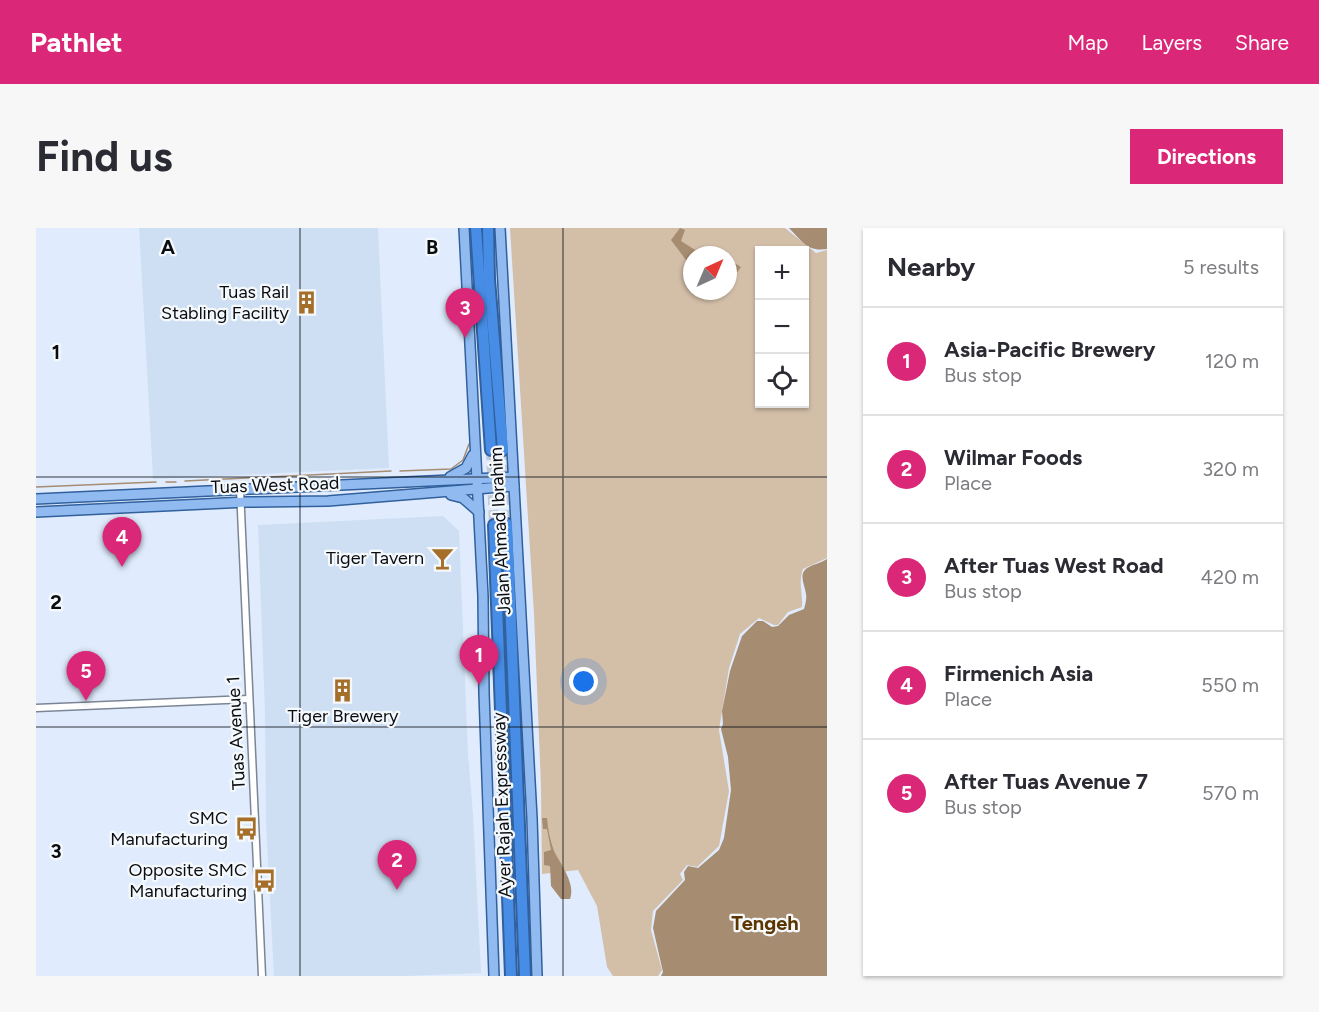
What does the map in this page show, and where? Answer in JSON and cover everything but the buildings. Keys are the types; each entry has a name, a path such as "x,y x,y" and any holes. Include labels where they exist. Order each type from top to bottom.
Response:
{"highway":[{"path":"476,228 490,450"},
{"path":"488,228 489,279 503,450"},
{"name":"Ayer Rajah Expressway","path":"494,525 511,976"},
{"name":"Ayer Rajah Expressway","path":"507,525 525,976"}],"main road":[{"name":"Jalan Ahmad Ibrahim","path":"464,228 479,512 494,976"},
{"name":"Jalan Ahmad Ibrahim","path":"500,228 532,818 537,976"},
{"path":"436,481 453,476 466,468 472,460 475,447"},
{"name":"Tuas West Road","path":"36,499 436,481 477,484"},
{"name":"Tuas West Road","path":"36,512 241,502 328,501 438,493 477,484 514,481"},
{"path":"438,493 459,496 479,512"}],"street":[{"name":"Tuas Avenue 1","path":"240,489 262,976"},
{"path":"36,708 249,699"}],"shaded area":[{"path":"139,228 378,228 389,468 153,479"},
{"path":"510,228 785,228 807,246 755,246 755,408 809,408 809,247 816,253 827,250 827,558 803,569 802,607 788,612 778,625 759,618 740,634 729,668 719,730 729,791 719,846 697,867 687,865 680,874 683,880 653,911 651,930 662,970 658,976 613,976 607,967 597,906 578,870 542,874 534,614"},
{"path":"680,228 685,230 681,241 689,246 683,246 683,256 671,240"},
{"path":"789,228 827,228 827,249 814,249 801,241"},
{"path":"443,516 459,531 468,754 481,973 406,976 274,976 266,823 265,713 258,525"},
{"path":"827,559 827,976 661,976 663,972 653,928 656,911 685,880 684,872 688,866 698,868 719,850 724,838 731,790 728,757 721,729 722,711 730,671 742,636 757,621 763,621 772,627 778,626 789,615 804,609 806,596 803,572"},
{"path":"542,818 547,818 554,851 569,881 570,899 561,899 551,886 550,866 544,865 544,852 551,850 547,829 543,829"}],"waterway":[{"path":"400,471 451,469 463,460 469,444"},
{"path":"185,481 391,471"},
{"path":"36,487 156,482"},
{"path":"166,482 176,482"}],"tunnel":[{"path":"491,450 494,525"},
{"path":"503,450 507,524"}],"place":[{"name":"Tuas Rail Stabling Facility","path":"307,302"},
{"name":"After Tuas West Road","path":"465,338"},
{"name":"Tiger Tavern","path":"442,558"},
{"name":"Firmenich Asia","path":"122,567"},
{"name":"Asia-Pacific Brewery","path":"479,685"},
{"name":"Tiger Brewery","path":"343,690"},
{"name":"After Tuas Avenue 7","path":"86,701"},
{"name":"SMC Manufacturing","path":"246,828"},
{"name":"Opposite SMC Manufacturing","path":"265,880"},
{"name":"Wilmar Foods","path":"397,890"}],"district":[{"name":"Tengeh","path":"765,923"}]}
